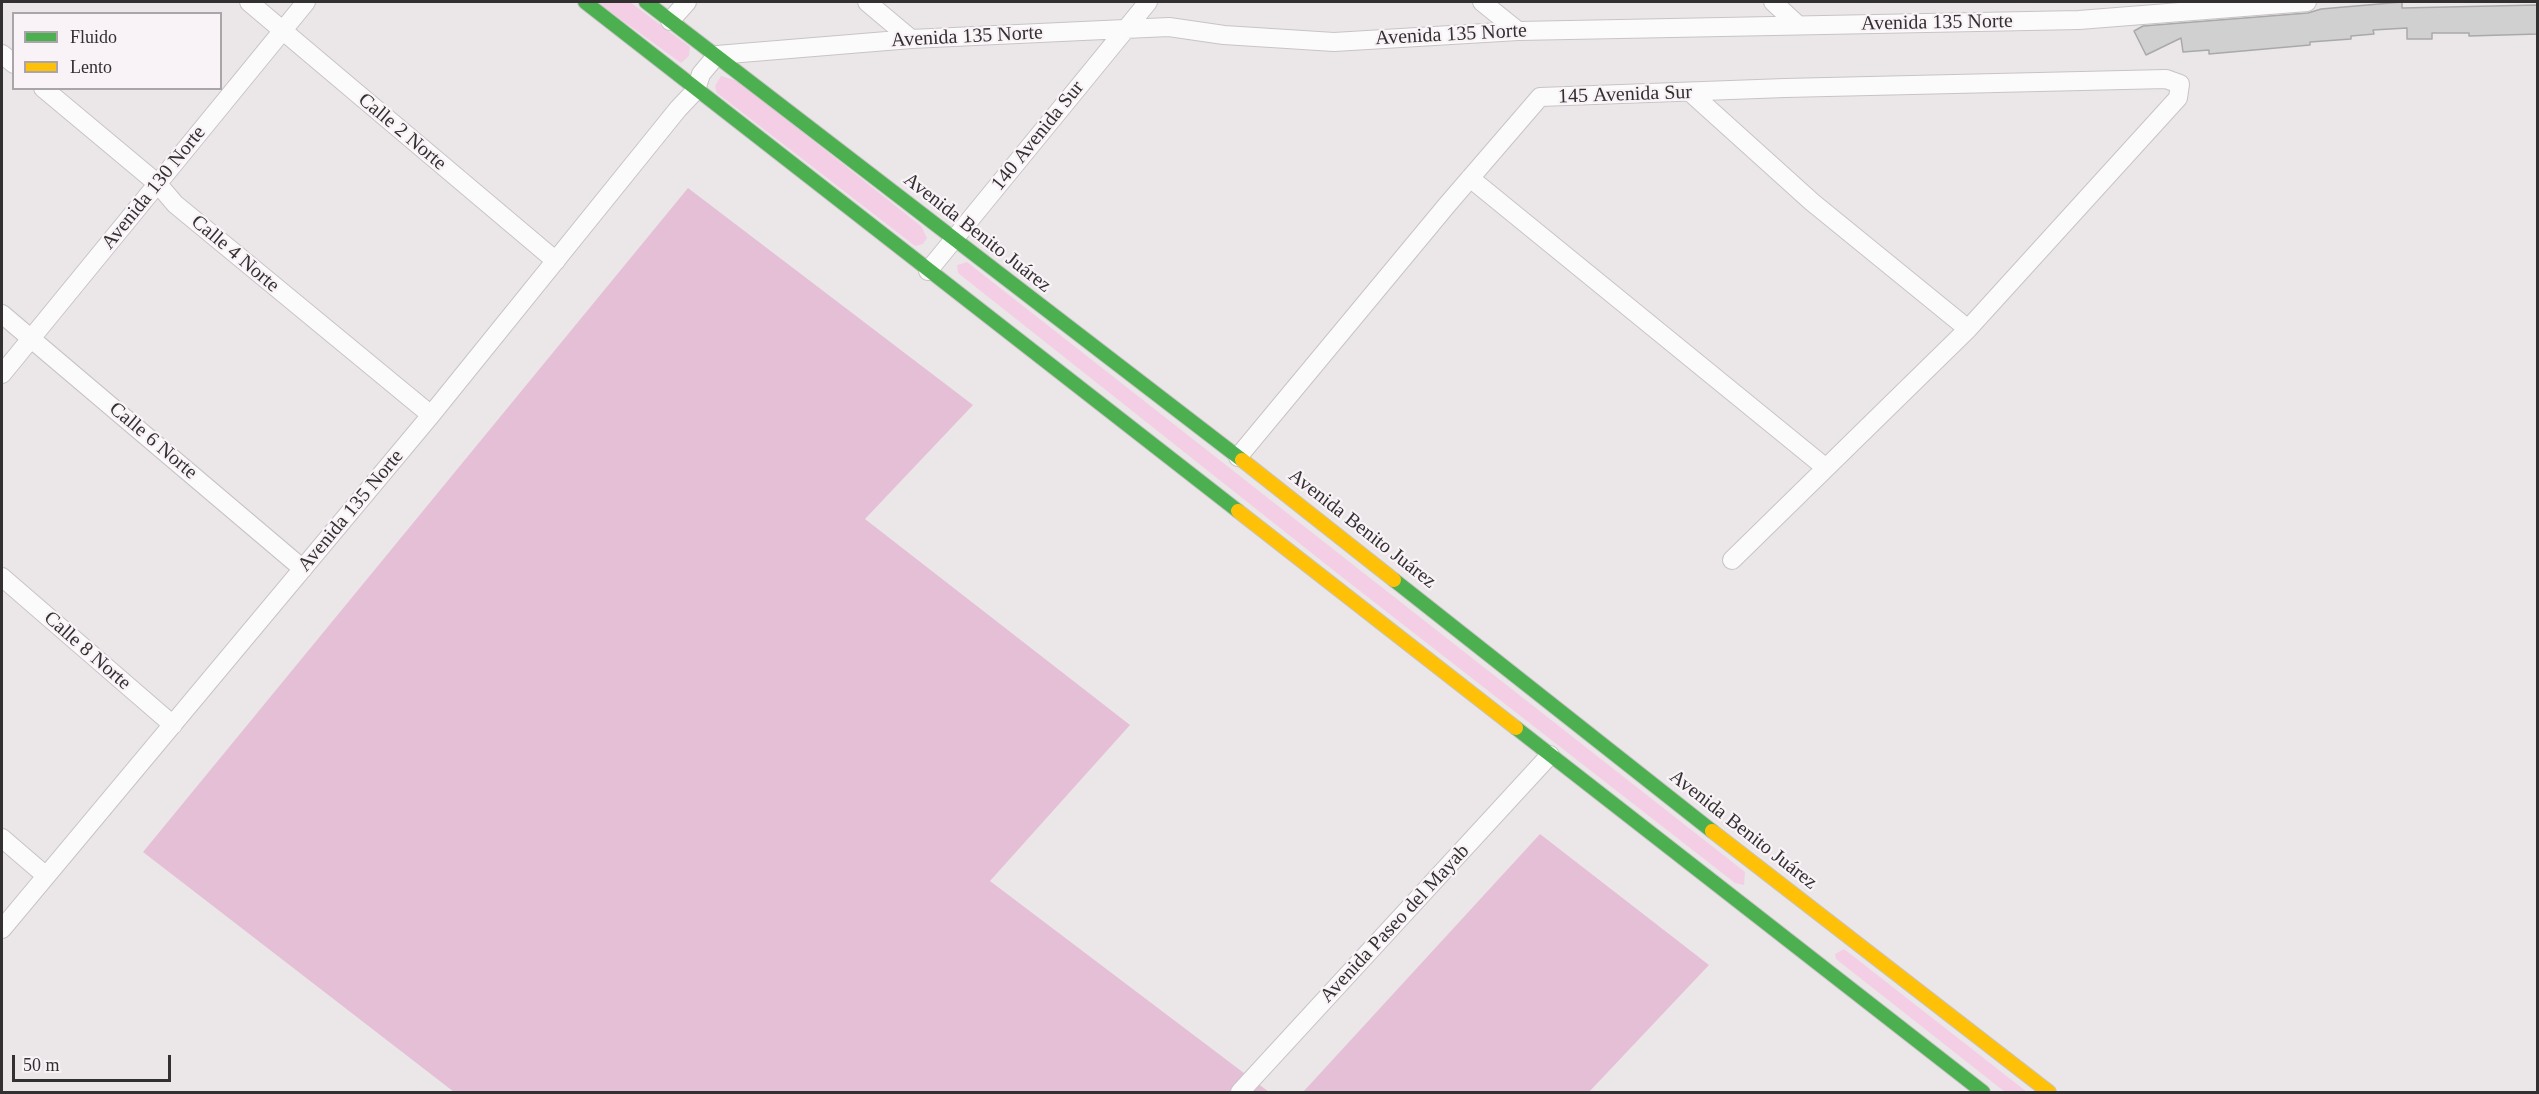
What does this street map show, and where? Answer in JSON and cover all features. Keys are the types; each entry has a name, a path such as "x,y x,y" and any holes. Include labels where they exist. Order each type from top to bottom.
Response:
{"main road":[{"path":"585,2 1983,1092"},
{"name":"Avenida Benito Juárez","path":"646,2 953,240 1238,456 1830,924 2049,1092"}],"street":[{"name":"Calle 2 Norte","path":"249,2 556,261"},
{"name":"Avenida 130 Norte","path":"2,374 306,2"},
{"path":"670,21 687,2"},
{"path":"867,2 911,39"},
{"name":"140 Avenida Sur","path":"928,271 1148,2"},
{"path":"1482,2 1518,31"},
{"path":"1773,2 1798,25"},
{"name":"Avenida 135 Norte","path":"2,929 431,415 678,108 696,90 701,74 717,55 911,39 1169,27 1224,35 1334,42 1518,31 2079,20 2184,6 2307,2"},
{"name":"145 Avenida Sur","path":"1238,456 1540,97 2166,79 2180,84 2178,98 1968,329"},
{"name":"Calle 4 Norte","path":"45,90 158,184 175,204 431,415"},
{"path":"1690,92 1812,202 1968,329 1732,560"},
{"path":"1470,178 1826,468"},
{"name":"Calle 6 Norte","path":"2,314 303,569"},
{"name":"Calle 8 Norte","path":"2,577 173,725"},
{"name":"Avenida Paseo del Mayab","path":"1240,1092 1550,755"},
{"path":"2,837 45,875"}],"shaded area":[{"path":"597,2 630,2 690,47 689,56 681,63"},
{"path":"721,76 738,81 921,226 927,238 923,244 915,246 717,93 715,86"},
{"path":"688,188 973,405 865,519 1130,725 990,881 1269,1092 454,1092 143,852"},
{"path":"967,262 1745,872 1744,885 1735,883 1342,577 958,273 957,265"},
{"path":"1540,834 1709,965 1589,1092 1303,1092"},
{"path":"1844,949 2027,1092 2005,1092 1836,959 1835,954"}],"building":[{"path":"2402,2 2402,8 2538,5 2538,34 2469,36 2469,33 2432,33 2432,39 2407,39 2407,28 2373,30 2374,34 2351,36 2351,39 2310,42 2310,45 2209,54 2209,50 2183,52 2181,38 2146,55 2134,31 2143,26 2308,13 2321,9"}],"traffic: fast":[{"path":"585,2 1238,511"},
{"path":"646,2 1242,460"},
{"path":"1394,580 1712,831"},
{"path":"1516,728 1983,1092"}],"traffic: slow":[{"path":"1242,460 1394,580"},
{"path":"1238,511 1516,728"},
{"path":"1712,831 2049,1092"}]}
